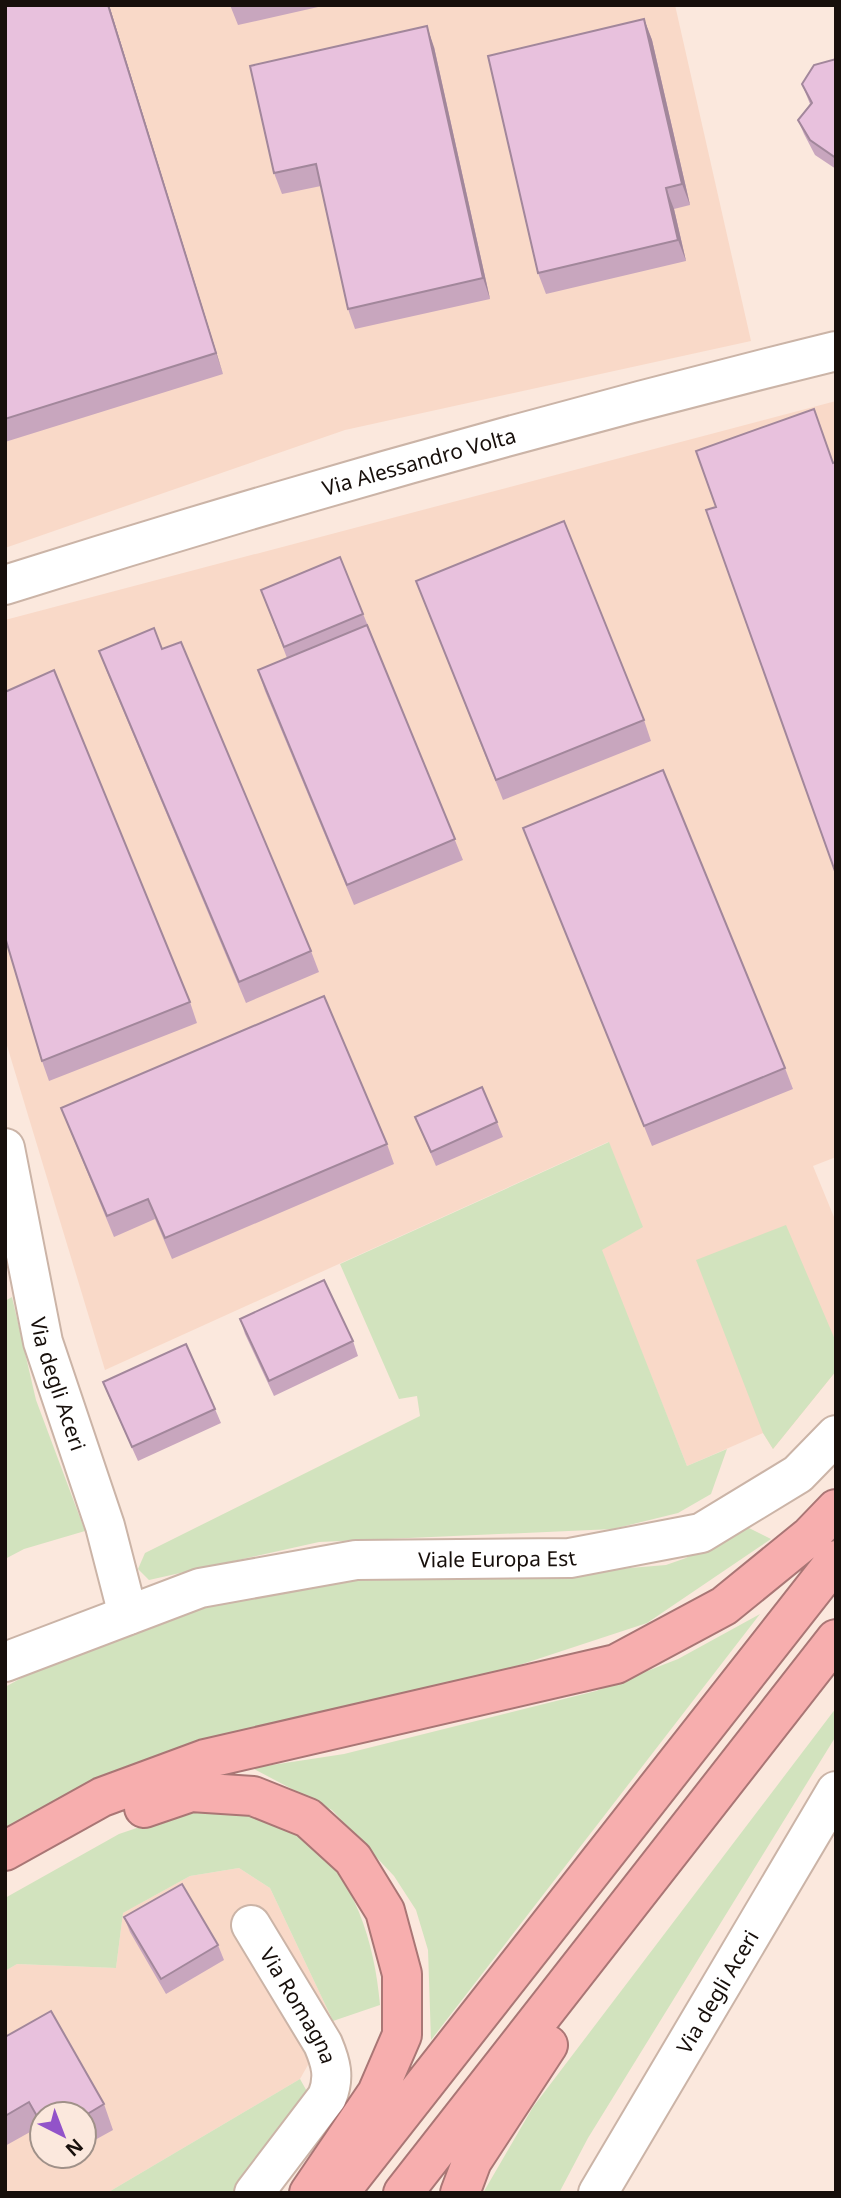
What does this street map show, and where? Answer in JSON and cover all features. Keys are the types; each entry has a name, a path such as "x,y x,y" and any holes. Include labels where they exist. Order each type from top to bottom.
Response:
{"highway":[{"path":"5,1851 102,1797 205,1759 616,1664 724,1606 810,1536 836,1509"},
{"path":"339,2193 836,1560"},
{"path":"403,2193 836,1639"},
{"path":"5,1878 113,1819 191,1792 253,1796 308,1818 353,1859 385,1910 402,1974 402,2035 377,2092 309,2193"},
{"path":"460,2193 472,2161 684,1835"}],"street":[{"name":"Via Alessandro Volta","path":"5,585 218,518 546,425 836,352"},
{"name":"Via degli Aceri","path":"5,1148 43,1342 105,1526 128,1615"},
{"name":"Viale Europa Est","path":"5,1662 200,1588 356,1560 570,1558 701,1533 798,1474 836,1435"},
{"name":"Via degli Aceri","path":"598,2193 836,1791"},
{"name":"Via Romagna","path":"251,1925 323,2043 332,2065 333,2084 327,2098 254,2193"}],"shaded area":[{"path":"5,5 675,5 751,341 345,430 5,548"},
{"path":"836,401 836,1157 813,1166 836,1222 836,1371 773,1449 763,1433 687,1466 601,1250 608,1142 105,1370 5,1039 5,620"},
{"path":"239,1868 270,1888 333,2021 300,2079 107,2193 5,2193 5,1971 17,1964 116,1968 123,1913 190,1876"}],"green space":[{"path":"609,1142 643,1227 602,1250 687,1466 727,1449 711,1494 678,1513 613,1529 319,1542 149,1580 138,1569 145,1553 420,1416 417,1396 399,1399 340,1264"},
{"path":"786,1225 836,1342 836,1371 773,1449 763,1433 696,1260"},
{"path":"12,1297 36,1400 85,1531 24,1549 5,1559 5,1301"},
{"path":"743,1525 771,1539 647,1623 5,1834 5,1687 49,1663 171,1616 344,1576 594,1571 666,1565 686,1558"},
{"path":"760,1614 431,2040 428,1950 416,1910 394,1876 332,1810 252,1768 344,1754 596,1691 678,1659"},
{"path":"836,1708 836,1736 588,2138 559,2193 483,2193 533,2107"},
{"path":"248,1810 303,1836 336,1870 359,1912 367,1934 380,2005 333,2021 270,1888 239,1868 190,1876 123,1913 116,1968 17,1964 5,1971 5,1898 119,1834 184,1812"},
{"path":"300,2079 309,2095 235,2193 107,2193"}],"building":[{"path":"5,5 108,5 216,353 5,419"},
{"path":"644,19 682,184 666,188 678,240 538,273 488,56"},
{"path":"427,26 483,278 348,309 316,164 274,173 250,66"},
{"path":"836,59 836,158 810,140 798,120 812,103 802,84 814,65"},
{"path":"814,409 833,463 836,462 836,874 706,510 716,507 696,451"},
{"path":"564,521 644,720 496,780 416,581"},
{"path":"340,557 363,614 284,647 261,590"},
{"path":"367,625 455,839 347,885 258,670"},
{"path":"154,628 162,649 181,642 311,951 239,982 99,651"},
{"path":"54,670 190,1002 42,1061 5,937 5,692"},
{"path":"663,770 785,1068 644,1126 523,828"},
{"path":"324,996 387,1144 165,1238 148,1199 107,1216 61,1108"},
{"path":"482,1087 497,1122 431,1152 415,1117"},
{"path":"324,1280 353,1341 269,1381 240,1319"},
{"path":"186,1344 215,1409 132,1447 103,1382"},
{"path":"182,1884 218,1945 161,1979 124,1917"},
{"path":"51,2011 104,2104 98,2108 98,2100 28,2100 28,2103 5,2116 5,2037"}]}
